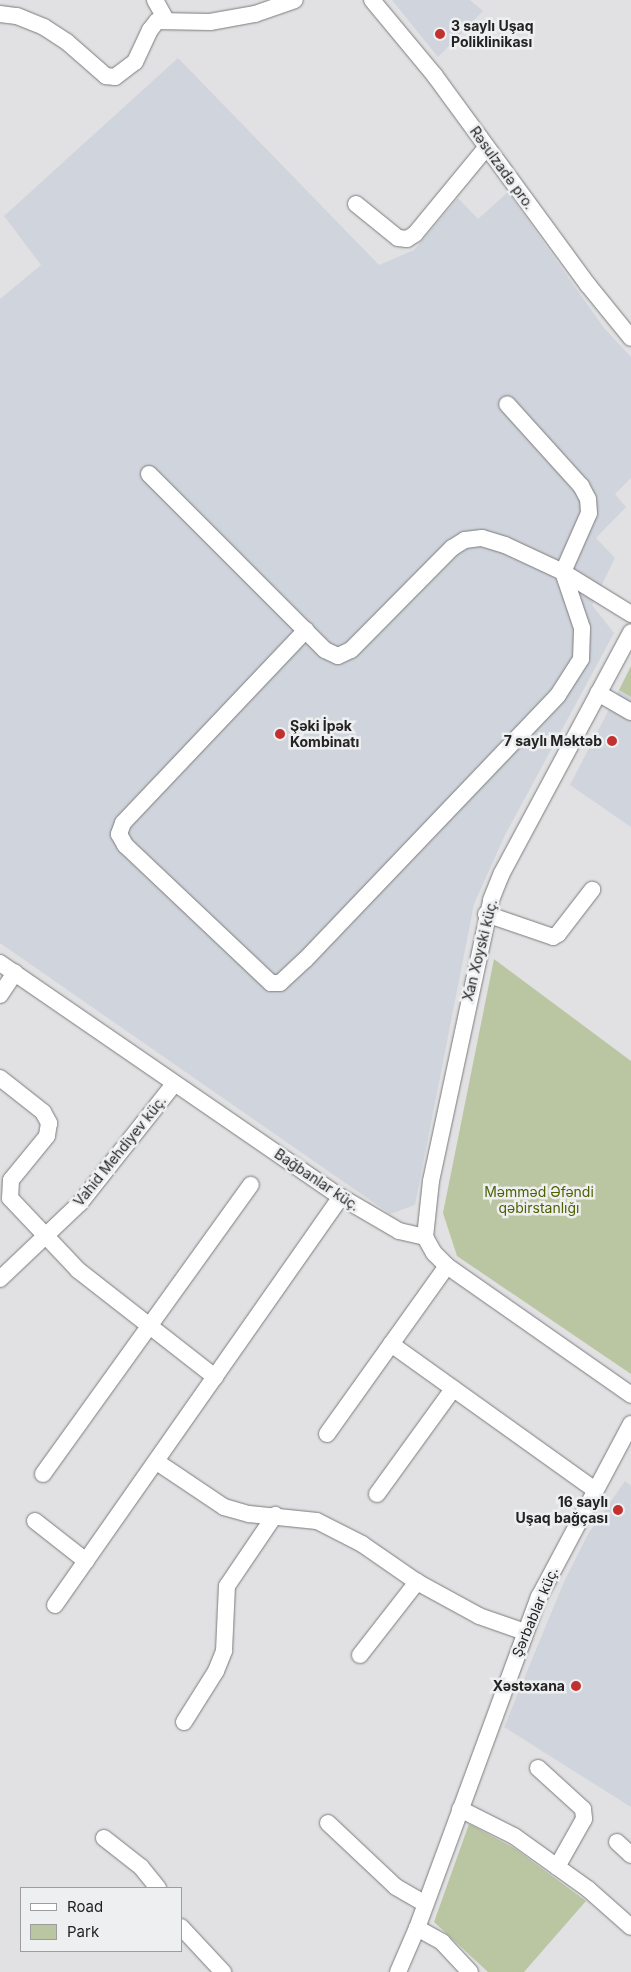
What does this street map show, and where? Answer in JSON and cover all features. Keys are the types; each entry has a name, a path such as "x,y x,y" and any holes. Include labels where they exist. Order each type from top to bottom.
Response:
{"street":[{"path":"155,0 166,20"},
{"path":"0,14 17,16 44,27 67,42 106,76 115,77 135,62 150,30 158,22 166,20 210,22 255,14 296,0"},
{"name":"Rəsulzadə pro.","path":"374,1 435,76 588,285 631,338"},
{"path":"356,204 398,238 407,239 415,234 486,148"},
{"path":"306,630 123,823 119,834 125,846 271,983 280,983 305,960 558,695 581,659 582,628 563,572 589,513 588,499 581,486 507,404"},
{"path":"149,474 325,650 338,656 351,650 452,548 465,540 482,538 505,545 563,572 631,614"},
{"name":"Xan Xoyski küç.","path":"425,1238 430,1181 486,914 502,873 631,632"},
{"path":"598,694 631,712"},
{"path":"486,914 553,937 558,934 592,890"},
{"name":"Bağbanlar küç.","path":"0,963 341,1197 399,1231 425,1238"},
{"path":"0,995 16,973"},
{"path":"0,1078 43,1112 49,1123 47,1136 11,1180 5,1199 78,1270 215,1377"},
{"name":"Vahid Mehdiyev küç.","path":"0,1279 99,1181 174,1084"},
{"path":"43,1474 251,1185"},
{"path":"55,1604 157,1462 341,1197"},
{"path":"425,1238 434,1253 447,1266 631,1395"},
{"path":"327,1434 447,1266"},
{"path":"391,1344 595,1490"},
{"path":"377,1494 453,1389"},
{"name":"Şərbablar küç.","path":"398,1972 426,1904 525,1632 568,1539 631,1424"},
{"path":"157,1462 224,1507 249,1514 275,1515 316,1521 362,1544 417,1582 479,1616 525,1632"},
{"path":"184,1722 216,1671 224,1651 226,1586 275,1515"},
{"path":"35,1521 86,1561"},
{"path":"360,1655 417,1582"},
{"path":"538,1768 583,1809 584,1819 558,1867"},
{"path":"460,1809 514,1836 609,1906 631,1927"},
{"path":"328,1823 396,1887 426,1904"},
{"path":"104,1838 141,1867 157,1887"},
{"path":"617,1842 631,1855"},
{"path":"182,1928 223,1972"},
{"path":"417,1928 442,1942 470,1972"}],"shaded area":[{"name":"3 saylı Uşaq Poliklinikası","path":"392,0 470,0 483,11 438,57"},
{"name":"Şəki İpək Kombinatı","path":"178,58 379,265 414,250 458,198 478,219 508,192 604,328 631,357 631,478 615,494 626,507 596,538 615,558 592,605 614,633 505,835 474,904 415,1205 390,1214 0,943 0,299 41,265 4,216"},
{"name":"7 saylı Məktəb","path":"619,690 631,697 631,827 570,785"},
{"name":"Xəstəxana","path":"625,1481 631,1486 631,1807 504,1727 564,1582 588,1534"}],"green space":[{"path":"631,666 631,697 619,690"},
{"name":"Məmməd Əfəndi qəbirstanlığı","path":"494,959 631,1061 631,1374 457,1256 443,1213"},
{"path":"469,1824 514,1848 586,1901 524,1972 488,1972 434,1922"}],"place":[{"name":"3 saylı Uşaq Poliklinikası","path":"440,34"},
{"name":"Şəki İpək Kombinatı","path":"280,734"},
{"name":"7 saylı Məktəb","path":"612,741"},
{"name":"16 saylı Uşaq bağçası","path":"618,1510"},
{"name":"Xəstəxana","path":"576,1686"}]}
